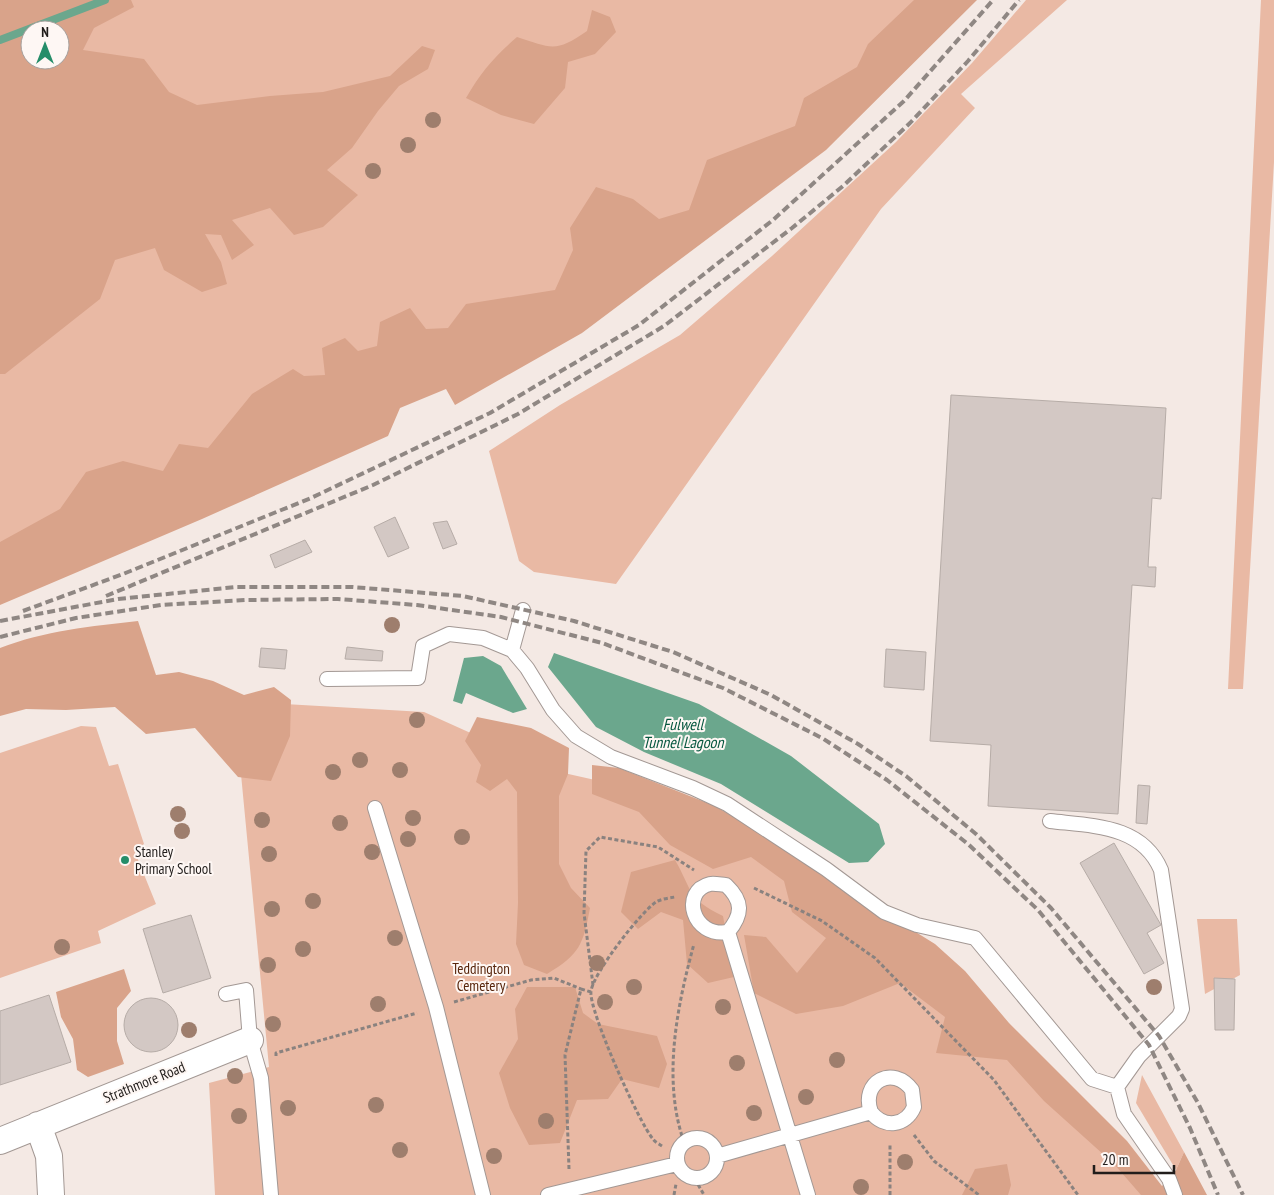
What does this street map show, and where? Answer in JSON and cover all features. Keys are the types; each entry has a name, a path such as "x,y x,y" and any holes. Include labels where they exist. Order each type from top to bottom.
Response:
{"street":[{"name":"Strathmore Road","path":"0,1141 250,1040"},
{"path":"38,1125 49,1156 51,1195"}],"lane":[{"path":"512,650 523,610"},
{"path":"327,679 418,678 422,646 450,634 483,638 512,650 527,668 553,710 576,736 611,757 693,788 727,804 826,869 884,912 917,925 975,938 1092,1079 1117,1087"},
{"path":"375,808 436,1007 483,1195"},
{"path":"1050,821 1113,829 1126,833 1149,850 1161,870 1182,1009 1179,1016 1139,1056 1117,1087 1124,1114 1169,1179 1175,1195"},
{"path":"710,884 726,885 735,894 740,907 736,921 728,932 718,933 706,930 695,919 693,906 696,893 710,884"},
{"path":"728,932 808,1195"},
{"path":"226,994 246,990 250,1040 261,1078 271,1195"},
{"path":"887,1077 900,1079 912,1090 915,1100 911,1114 904,1120 889,1123 880,1121 871,1112 868,1103 870,1091 877,1082 887,1077"},
{"path":"717,1156 871,1112"},
{"path":"695,1137 705,1139 713,1146 717,1156 714,1170 702,1179 695,1179 682,1172 677,1160 678,1150 684,1142 695,1137"},
{"path":"548,1195 677,1160"}],"path":[{"path":"593,986 584,913 586,851 592,843 600,837 658,847 691,867 710,884"},
{"path":"726,885 748,886 778,899 822,921 875,958 994,1080 1078,1195"},
{"path":"677,1160 653,1139 634,1105 599,1020 591,992 597,977 636,920 658,901 676,896 695,897"},
{"path":"684,1142 679,1127 674,1068 682,995 701,925"},
{"path":"261,1078 272,1075 276,1053 538,980 554,978 591,992"},
{"path":"570,1190 565,1107 565,1055 581,989"},
{"path":"904,1120 934,1161 979,1195"},
{"path":"889,1123 890,1195"},
{"path":"695,1179 704,1195"}],"green space":[{"path":"0,0 952,0 710,226 0,570"},
{"path":"1026,0 1067,0 961,94 975,108 881,209 616,584 534,572 519,561 489,451 560,405 680,335 772,256 896,142 972,63"},
{"path":"1261,0 1274,0 1274,162 1243,689 1228,689"},
{"name":"Teddington Cemetery","path":"234,701 424,712 555,771 662,795 811,882 1169,1195 215,1195 209,1083 269,1067"},
{"path":"81,726 96,727 109,766 118,764 144,844 134,850 156,904 98,931 101,943 0,978 0,753"},
{"path":"1197,919 1237,919 1240,975 1205,994"},
{"path":"1142,1075 1184,1152 1176,1170 1136,1103"}],"shaded area":[{"path":"0,0 131,0 134,7 94,28 83,50 144,59 169,92 197,105 323,92 390,76 422,46 435,50 428,69 399,86 378,111 352,148 327,170 358,195 323,227 294,235 270,208 232,220 254,245 232,260 221,235 205,234 221,262 227,284 202,292 164,270 155,248 115,260 100,299 5,374 0,374"},
{"path":"914,0 977,0 826,150 582,333 455,405 446,389 400,408 388,436 202,519 0,605 0,542 60,509 86,472 123,461 163,471 179,444 208,448 252,394 293,369 304,376 325,375 322,348 345,338 358,351 377,346 380,322 410,308 426,329 448,328 466,304 555,290 573,250 570,228 596,187 633,199 659,219 689,210 707,160 795,126 804,98 857,67 868,44"},
{"path":"592,10 610,17 616,32 595,54 568,62 565,88 534,124 501,115 466,98 488,65 517,37 546,46 568,43 587,31"},
{"path":"138,621 156,675 179,672 213,681 244,695 274,687 291,700 290,736 271,781 238,777 195,728 146,734 115,707 66,710 26,709 0,716 0,648 51,633"},
{"path":"477,717 531,728 569,748 568,774 559,796 559,864 571,888 590,908 585,931 578,947 567,960 547,974 524,965 516,944 518,903 517,792 507,779 490,791 476,782 481,765 465,741"},
{"path":"592,765 619,768 715,806 791,851 848,890 935,944 965,971 1009,1023 1127,1141 1162,1186 1176,1170 1184,1152 1207,1195 1141,1195 1114,1164 1044,1101 1007,1060 936,1053 945,1017 900,983 843,1006 796,1014 754,993 744,935 766,937 797,973 826,938 792,912 784,881 751,857 713,869 670,845 639,812 592,794"},
{"path":"675,860 696,899 723,916 734,977 708,983 687,964 683,920 661,912 638,929 621,912 631,872"},
{"path":"124,969 131,991 117,1008 117,1041 124,1064 88,1077 77,1070 73,1039 61,1017 56,992"},
{"path":"527,987 575,987 583,1013 598,1024 657,1036 667,1064 659,1088 622,1079 608,1099 577,1100 560,1143 529,1145 510,1108 499,1073 518,1039 515,1009"},
{"path":"1007,1164 1011,1185 1008,1195 962,1195 975,1169"}],"water":[{"name":"Fulwell Tunnel Lagoon","path":"554,653 699,704 791,756 879,824 885,844 868,862 849,863 721,784 644,752 596,727 548,667"},
{"path":"483,656 501,666 527,709 513,713 466,693 462,704 453,701 464,658"}],"building":[{"path":"951,395 1166,408 1161,499 1152,498 1148,567 1156,567 1155,587 1132,585 1118,814 988,806 991,745 930,741"},
{"path":"395,517 409,548 388,557 374,527"},
{"path":"447,521 457,544 443,549 433,523"},
{"path":"305,540 312,552 275,568 270,555"},
{"path":"347,647 383,651 382,661 345,659"},
{"path":"261,648 287,650 285,669 259,667"},
{"path":"886,649 926,652 924,690 884,687"},
{"path":"1138,785 1150,786 1147,824 1136,823"},
{"path":"1114,843 1161,925 1147,933 1164,963 1144,974 1080,863"},
{"path":"191,915 211,978 163,993 143,929"},
{"path":"1214,978 1235,979 1234,1030 1215,1030"},
{"path":"49,995 71,1062 0,1085 0,1011"},
{"path":"151,998 161,1000 170,1006 176,1015 178,1025 176,1035 170,1044 161,1050 151,1052 141,1050 132,1044 126,1035 124,1025 126,1015 132,1006 141,1000"}],"waterway":[{"path":"0,40 105,0"}],"railway":[{"path":"23,611 123,574 311,498 490,413 639,325 773,220 904,101 993,0"},
{"path":"106,596 373,485 518,414 664,326 792,228 843,186 910,123 968,61 1019,0"},
{"path":"0,621 118,599 236,587 352,587 463,596 574,621 673,652 771,695 858,744 906,776 976,834 1051,908 1159,1036 1198,1103 1243,1195"},
{"path":"0,637 76,618 161,605 245,600 338,599 417,605 501,617 602,643 723,688 822,738 887,780 968,844 1038,910 1149,1045 1190,1128 1218,1195"}],"place":[{"name":"Stanley Primary School","path":"125,860"}]}
